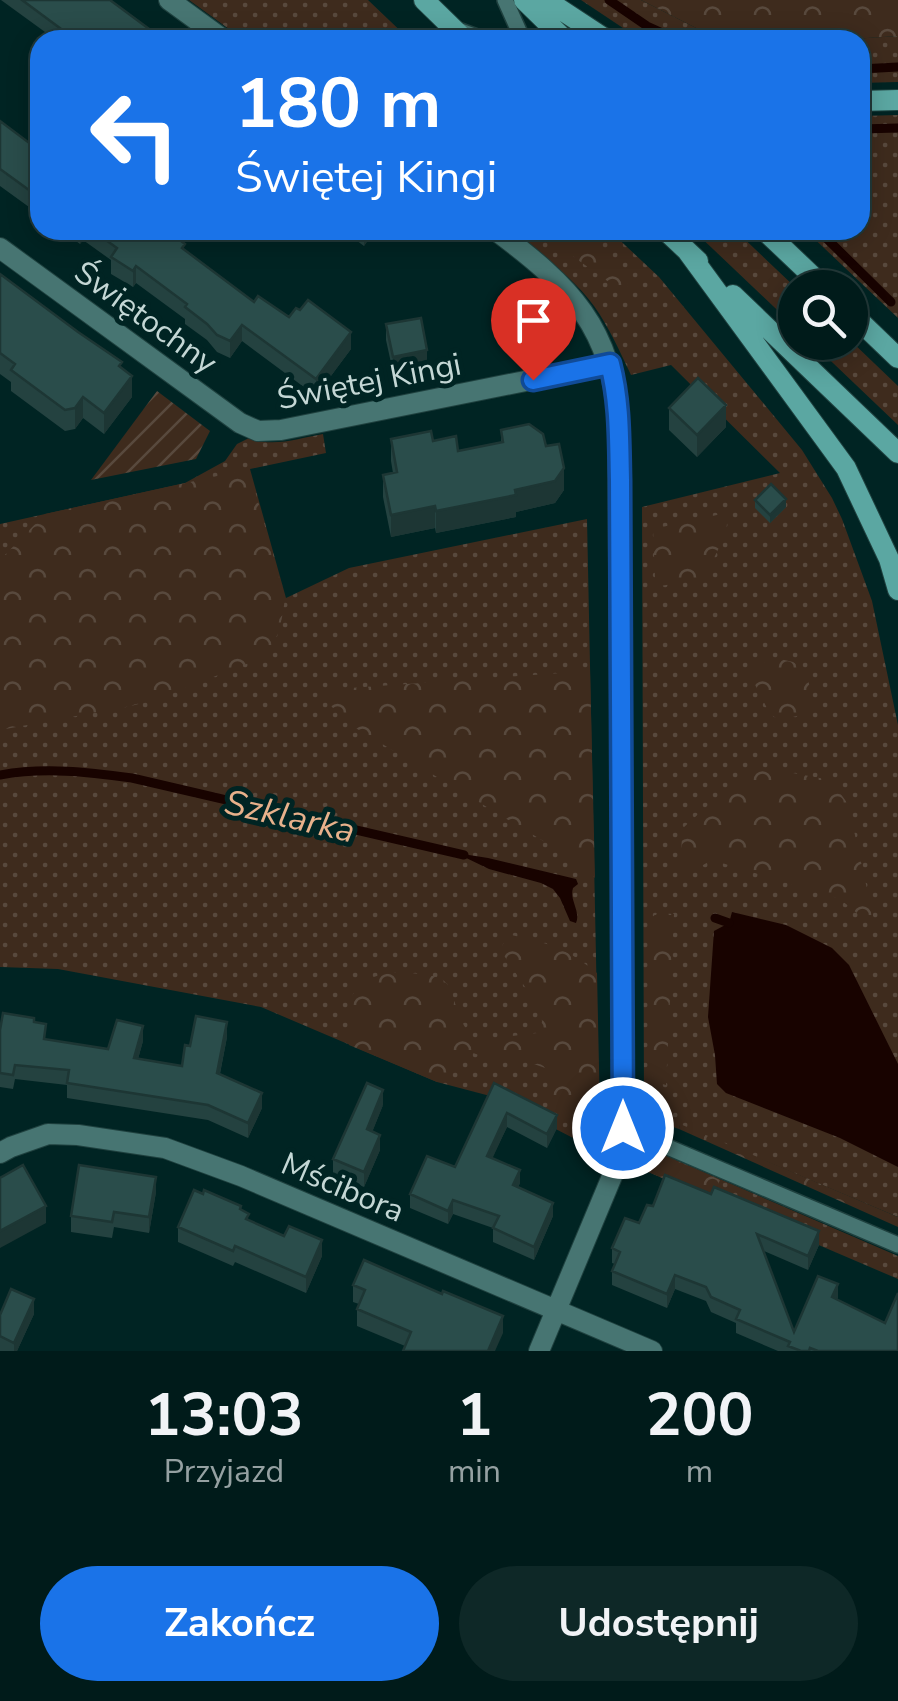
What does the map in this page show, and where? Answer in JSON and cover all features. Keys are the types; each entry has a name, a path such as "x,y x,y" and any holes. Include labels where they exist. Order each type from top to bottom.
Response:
{"main road":[{"path":"424,0 456,30"},
{"path":"524,0 556,30"},
{"path":"546,0 592,30"},
{"path":"870,101 898,100"},
{"path":"675,240 898,453"},
{"path":"775,240 806,270"},
{"path":"688,252 846,468 882,544 898,590"},
{"path":"868,329 898,358"}],"street":[{"path":"169,0 210,30"},
{"path":"508,240 569,294 593,329 610,364 617,407 620,480 622,1150 539,1351"},
{"name":"Świętochny","path":"0,248 240,423 258,431"},
{"name":"Świętej Kingi","path":"258,431 281,430 610,364"},
{"name":"Mścibora","path":"0,1153 48,1134 165,1148 240,1176 652,1351"}],"lane":[{"path":"505,0 518,30"},
{"path":"623,1128 898,1246"}],"green space":[{"path":"189,0 368,0 400,30 230,30"},
{"path":"581,0 641,0 700,30 626,30"},
{"path":"641,0 898,0 898,36 870,38 870,30 700,30"},
{"path":"898,36 898,82 870,83 870,38"},
{"path":"898,115 898,318 868,290 868,270 847,270 816,240 870,240 870,116"},
{"path":"519,240 620,240 659,277 802,450 842,519 872,601 898,725 898,1217 680,1125 679,1129 654,1116 644,1102 642,507 780,473 671,365 631,375 594,306 553,265"},
{"path":"550,240 586,240 629,285 620,290"},
{"path":"704,240 746,240 778,271 778,311"},
{"path":"868,357 898,386 898,425 830,360"},
{"path":"157,391 210,431 196,459 91,480"},
{"path":"323,434 326,453 250,469 286,598 349,568 587,519 600,1152 494,1097 437,1082 261,1007 58,969 0,967 0,524 185,483 225,461 237,444 249,438 277,442"},
{"path":"249,469 285,598 279,631 268,652 262,658 157,699 0,730 0,560 45,514"},
{"path":"726,513 726,533 704,579 660,586 655,578 653,529"},
{"path":"780,659 806,671 813,701 806,714 779,720 770,714 749,673 756,664"},
{"path":"590,671 595,878 570,857 344,721 325,693 336,689"},
{"path":"750,767 825,779 837,789 848,804 876,929 840,899 712,860 685,875 679,872 683,828"},
{"path":"657,913 674,914 666,1085 655,1082 651,1072 649,920"},
{"path":"511,935 557,948 597,973 600,1115 585,1117 555,1108 548,1069 517,1058 494,1060 470,1052 437,1082 349,1045 351,998 374,977 396,973 443,980 463,1024 477,1040 537,1033 541,1011 501,951"},
{"path":"680,1124 898,1217 898,1227 679,1129"},
{"path":"648,1148 898,1256 898,1279 639,1168"},
{"path":"648,1148 720,1180 711,1199 639,1168"}],"shaded area":[{"path":"456,853 576,879 578,884 572,892 576,923 570,921 553,889 489,869"},
{"path":"732,912 786,925 832,948 849,965 898,1064 898,1167 840,1138 726,1093 717,1084 708,1017 714,931 729,923"}],"building":[{"path":"22,0 110,0 150,30 62,30"},
{"path":"0,121 30,144 30,191 0,169"},
{"path":"106,240 180,240 185,244 182,248 254,302 258,296 289,317 308,300 351,332 316,379 242,325 230,341 217,335 185,307 187,304 136,266 133,271 111,257 117,248"},
{"path":"0,274 122,362 119,366 132,376 104,413 83,397 75,408 65,410 11,370 15,364 0,353"},
{"path":"421,318 427,350 393,357 386,324"},
{"path":"698,378 726,405 697,435 669,408"},
{"path":"529,424 543,434 546,446 559,444 564,468 555,481 515,490 516,495 436,511 435,506 391,515 383,475 397,472 391,439 431,431 433,441 456,436 458,451 503,442 501,430"},
{"path":"771,484 786,499 770,515 755,500"},
{"path":"3,1013 46,1024 44,1039 108,1049 117,1020 143,1026 134,1058 182,1066 196,1016 227,1022 217,1073 262,1093 248,1123 208,1105 67,1083 69,1070 15,1065 13,1075 0,1073"},
{"path":"367,1083 383,1090 367,1129 380,1135 364,1172 333,1159"},
{"path":"494,1083 557,1115 547,1134 507,1113 487,1156 520,1170 513,1185 553,1203 534,1247 493,1228 499,1216 453,1200 448,1211 410,1194 427,1156 455,1167"},
{"path":"23,1165 46,1206 0,1231 0,1178"},
{"path":"79,1165 156,1177 149,1217 114,1212 112,1222 71,1216"},
{"path":"665,1175 711,1194 714,1187 819,1231 808,1256 757,1234 794,1332 818,1276 838,1284 832,1297 885,1323 898,1293 898,1351 801,1351 788,1346 790,1342 736,1319 740,1310 711,1297 706,1287 675,1275 667,1294 612,1271 620,1252 612,1248 625,1218 639,1223 647,1205 653,1206"},
{"path":"194,1190 203,1194 204,1190 241,1206 249,1214 246,1219 284,1236 289,1226 322,1240 306,1277 235,1246 233,1251 178,1227"},
{"path":"364,1260 503,1316 488,1351 403,1351 411,1332 357,1309 365,1290 353,1285"},
{"path":"11,1289 34,1299 14,1343 0,1336 0,1315"}],"waterway":[{"path":"609,0 656,30"},
{"path":"870,68 898,67"},
{"path":"870,129 898,128"},
{"path":"828,240 891,302"},
{"name":"Szklarka","path":"0,775 50,771 132,778 464,855"},
{"name":"Szklarka","path":"715,918 729,923"}],"route":[{"path":"533,380 610,364 614,383 620,480 623,1128"}]}
